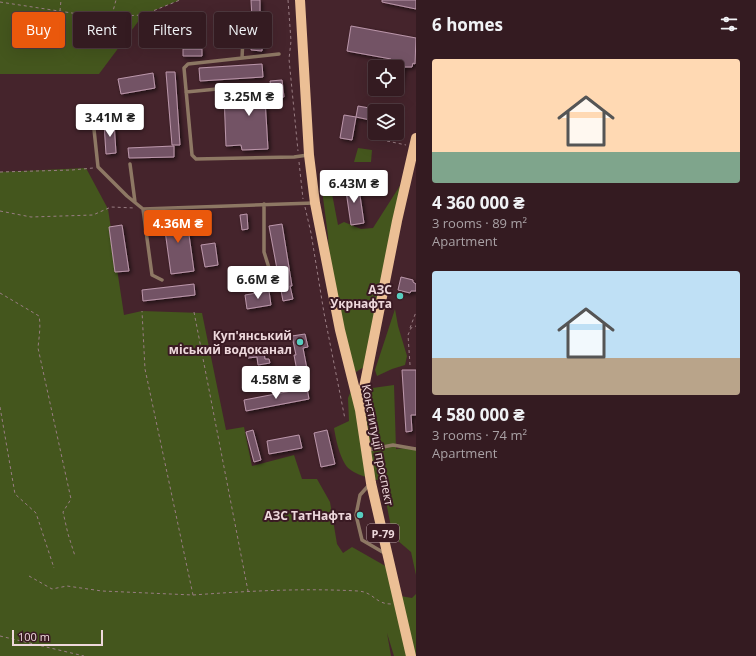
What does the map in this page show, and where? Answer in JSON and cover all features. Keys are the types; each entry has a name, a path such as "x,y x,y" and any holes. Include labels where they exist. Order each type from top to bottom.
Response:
{"main road":[{"name":"Конституції проспект","path":"300,0 309,155 315,203 340,330 360,410 371,483 411,656"},
{"name":"Р-79","path":"360,410 397,221 415,141"}],"lane":[{"path":"242,48 242,58"},
{"path":"279,54 188,64 184,68 192,155 196,159 294,157 309,155"},
{"path":"186,92 248,86"},
{"path":"93,120 98,167 143,209 152,275 162,280"},
{"path":"130,164 136,202"},
{"path":"143,209 315,203"},
{"path":"264,204 264,252 275,287"},
{"path":"366,450 393,445 416,449"},
{"path":"371,483 360,495 356,515 362,540 388,556"}],"path":[{"path":"60,11 61,0"},
{"path":"113,12 116,0"},
{"path":"131,15 144,15 180,0"},
{"path":"0,2 73,13"},
{"path":"388,141 408,146 415,141"},
{"path":"0,172 72,170 98,167"},
{"path":"0,211 31,217 93,215 111,207 143,209"},
{"path":"0,293 39,316 40,325 38,348 71,499 63,512 75,556"},
{"path":"142,311 145,369 193,595"},
{"path":"194,312 248,591"},
{"path":"410,365 409,332 416,312"},
{"path":"409,332 411,328 416,326"},
{"path":"0,407 15,494 36,513 54,568"},
{"path":"29,576 52,589 67,586 102,591 193,595 266,590 365,592 383,604 391,604 398,599"},
{"path":"0,636 84,656"}],"green space":[{"path":"0,0 180,0 150,12 139,12 139,20 131,31 131,12 73,12 73,48 118,48 99,74 0,74"},
{"path":"358,148 372,150 371,162 354,162"},
{"path":"86,168 108,209 124,315 142,311 202,313 226,430 244,427 252,466 294,455 302,479 317,479 330,502 337,544 343,553 352,547 396,572 400,596 412,598 416,594 416,656 394,656 387,633 391,656 0,656 0,172"},
{"path":"329,178 338,225 344,222 361,229 373,228 403,181 364,367 356,372 349,357 330,270 328,236 321,182"},
{"path":"395,309 398,326 407,356 405,365 377,376 375,370"},
{"path":"394,385 396,449 416,447 416,575 411,552 397,540 391,527 382,481 362,476 348,468 339,451 334,428 349,421 348,398 351,391"}],"building":[{"path":"251,0 260,0 260,12 252,12"},
{"path":"382,0 416,0 416,9 382,2"},
{"path":"351,26 416,38 415,64 413,63 412,67 404,67 404,60 391,60 347,51"},
{"path":"251,48 262,48 262,51 251,50"},
{"path":"183,49 202,49 202,56 183,56"},
{"path":"262,64 263,77 200,81 199,68"},
{"path":"166,72 175,72 180,145 172,145"},
{"path":"153,73 155,88 121,94 118,79"},
{"path":"282,80 284,97 265,99 268,149 242,150 241,145 226,146 224,94 271,89 270,81"},
{"path":"358,106 368,108 368,120 356,117"},
{"path":"344,115 356,117 352,140 340,138"},
{"path":"114,122 116,153 106,154 104,123"},
{"path":"174,146 174,157 129,158 128,148"},
{"path":"358,182 364,223 351,225 345,184"},
{"path":"186,213 194,271 171,274 163,216"},
{"path":"247,214 248,229 242,230 240,215"},
{"path":"282,224 293,299 283,301 269,226"},
{"path":"122,225 129,271 115,272 109,227"},
{"path":"215,243 218,265 205,267 201,245"},
{"path":"401,277 413,280 416,284 416,291 411,291 410,293 398,290"},
{"path":"194,284 195,295 143,301 142,290"},
{"path":"269,291 271,305 247,309 245,295"},
{"path":"305,334 308,347 303,348 307,369 297,371 294,355 296,355 292,336"},
{"path":"263,347 265,359 269,359 270,363 258,365 257,357 248,358 246,350"},
{"path":"402,370 416,370 416,415 411,415 412,431 406,432"},
{"path":"307,388 309,399 246,411 244,400"},
{"path":"253,430 261,460 254,462 246,432"},
{"path":"327,430 335,464 321,467 314,433"},
{"path":"299,435 302,448 269,454 267,441"}],"place":[{"name":"АЗС Укрнафта","path":"400,296"},
{"name":"Куп'янський міський водоканал","path":"300,342"},
{"name":"АЗС ТатНафта","path":"360,515"}]}
